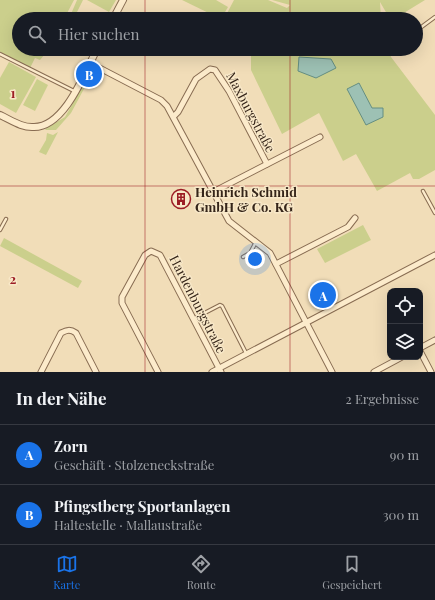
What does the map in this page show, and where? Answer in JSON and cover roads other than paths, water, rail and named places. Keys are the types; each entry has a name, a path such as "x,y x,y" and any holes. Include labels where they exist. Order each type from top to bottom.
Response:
{"street":[{"path":"117,12 123,0"},
{"path":"0,115 23,126 33,128 42,126 61,114 75,92 94,56"},
{"path":"90,63 161,100 174,116 229,221 270,253 332,372"},
{"name":"Maxburgstraße","path":"174,116 178,112 196,79 210,69 215,70 229,91 267,164"},
{"path":"213,192 320,137"},
{"path":"276,264 348,227 355,218"},
{"name":"Hardenburgstraße","path":"158,372 122,303 122,297 145,255 151,251 160,255 220,370"},
{"path":"212,372 220,370 246,353 435,255"},
{"path":"41,372 61,334 66,330 72,330 76,333 96,372"},
{"path":"423,347 435,340"},
{"path":"423,355 431,372"},
{"path":"374,372 396,360"}],"lane":[{"path":"423,26 435,17"},
{"path":"0,54 75,92"},
{"path":"423,191 435,213"},
{"path":"0,230 6,218"},
{"path":"243,257 250,252 257,242"},
{"path":"193,320 220,305 222,306 246,353"}],"water":[{"path":"299,57 331,59 336,68 316,78 298,71"},
{"path":"359,83 372,108 383,108 383,117 366,125 347,89"}],"place":[{"name":"Pfingstberg Sportanlagen","path":"89,74"},
{"name":"Heinrich Schmid GmbH & Co. KG","path":"181,199"},
{"name":"Zorn","path":"323,295"}]}
